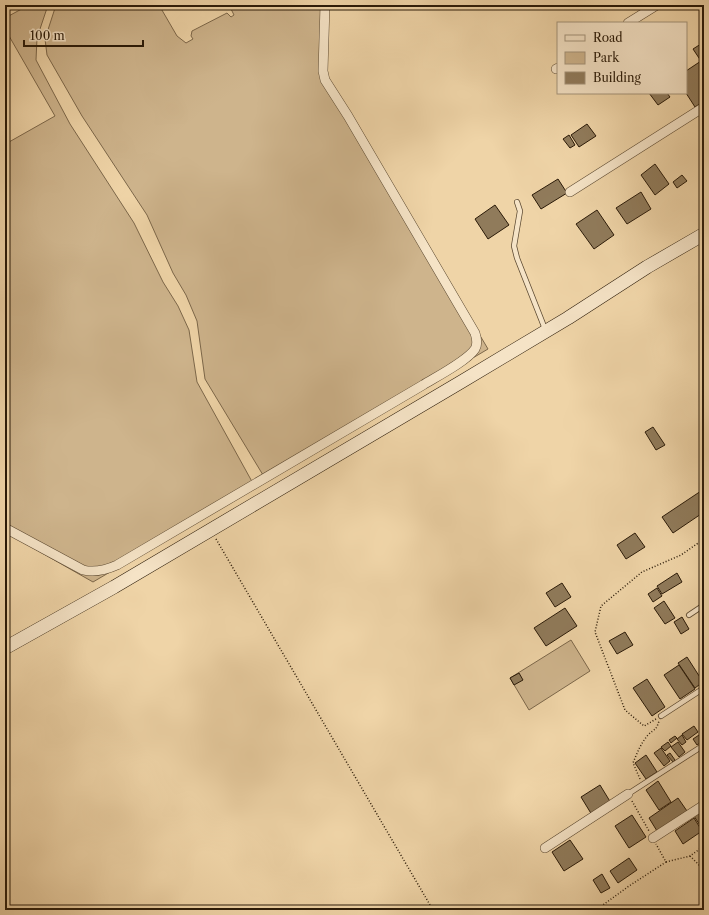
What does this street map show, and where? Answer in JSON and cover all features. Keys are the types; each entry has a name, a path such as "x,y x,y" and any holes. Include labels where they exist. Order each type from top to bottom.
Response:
{"street":[{"path":"5,528 83,570 92,572 107,569 118,564 447,370 471,353 476,347 477,340 475,333 360,136 325,80 323,71 325,5"},
{"path":"630,22 657,5"},
{"path":"570,192 704,107"},
{"path":"5,648 114,587 211,530 546,331 646,267 704,234"},
{"path":"545,848 628,794"},
{"path":"653,838 704,805"}],"lane":[{"path":"517,202 520,211 514,246 517,258 546,331"},
{"path":"689,615 704,605"},
{"path":"661,716 704,688"},
{"path":"628,794 704,745"}],"path":[{"path":"211,530 432,910"},
{"path":"661,716 644,726 625,710 595,632 601,606 642,572 681,555 704,539"},
{"path":"642,785 633,763 639,748 649,735 657,729 661,716"},
{"path":"628,794 666,862"},
{"path":"596,910 666,862 690,856 704,846"},
{"path":"690,856 704,870"}],"green space":[{"path":"29,5 48,5 37,38 36,60 70,124 134,223 163,282 178,306 189,330 197,382 255,487 93,582 5,532 5,136 9,142 55,116 5,29 5,18"},
{"path":"56,5 159,5 177,36 186,43 193,39 191,36 192,31 227,13 231,17 234,15 229,5 328,5 327,77 488,349 266,480 205,379 197,321 186,295 173,273 147,215 82,116 47,55 45,39"},
{"path":"571,640 590,671 529,710 510,678"}],"building":[{"path":"704,42 704,101 695,107 687,94 687,70 701,61 693,49"},
{"path":"650,94 668,94 670,97 658,105"},
{"path":"587,124 596,136 579,147 571,135"},
{"path":"569,135 575,145 570,148 563,139"},
{"path":"655,164 669,184 655,195 641,175"},
{"path":"682,175 687,181 677,188 673,182"},
{"path":"558,179 567,193 541,209 532,195"},
{"path":"641,192 651,209 627,224 616,208"},
{"path":"495,205 509,225 488,239 475,219"},
{"path":"597,210 614,235 594,249 576,224"},
{"path":"653,427 665,445 656,450 645,432"},
{"path":"704,489 704,512 673,533 662,517"},
{"path":"635,533 645,547 626,559 617,545"},
{"path":"677,573 682,582 662,594 657,586"},
{"path":"562,583 571,597 555,607 546,593"},
{"path":"657,588 662,596 653,602 648,594"},
{"path":"664,601 675,618 665,624 654,608"},
{"path":"565,608 577,626 546,646 534,628"},
{"path":"682,617 689,629 681,634 674,622"},
{"path":"625,632 633,645 617,654 609,641"},
{"path":"687,657 703,682 695,688 678,663"},
{"path":"679,665 695,689 680,699 664,675"},
{"path":"519,673 523,680 514,685 510,678"},
{"path":"647,679 665,707 652,716 633,688"},
{"path":"694,726 698,732 687,740 682,734"},
{"path":"682,735 686,742 682,745 677,739"},
{"path":"699,735 703,741 697,745 693,739"},
{"path":"675,736 677,738 671,743 669,740"},
{"path":"668,742 671,746 665,751 661,747"},
{"path":"678,742 685,752 679,757 671,747"},
{"path":"661,748 670,761 664,766 654,753"},
{"path":"670,753 675,760 673,762 667,755"},
{"path":"646,755 657,772 646,779 635,763"},
{"path":"658,781 671,802 659,810 646,790"},
{"path":"600,785 611,803 592,815 581,797"},
{"path":"678,798 687,811 657,831 649,818"},
{"path":"704,809 704,830 703,830 694,816"},
{"path":"632,815 646,837 629,848 615,826"},
{"path":"694,818 702,831 683,844 675,831"},
{"path":"570,840 583,859 564,871 552,852"},
{"path":"629,858 637,870 618,883 610,871"},
{"path":"602,874 610,888 601,893 593,880"}]}
